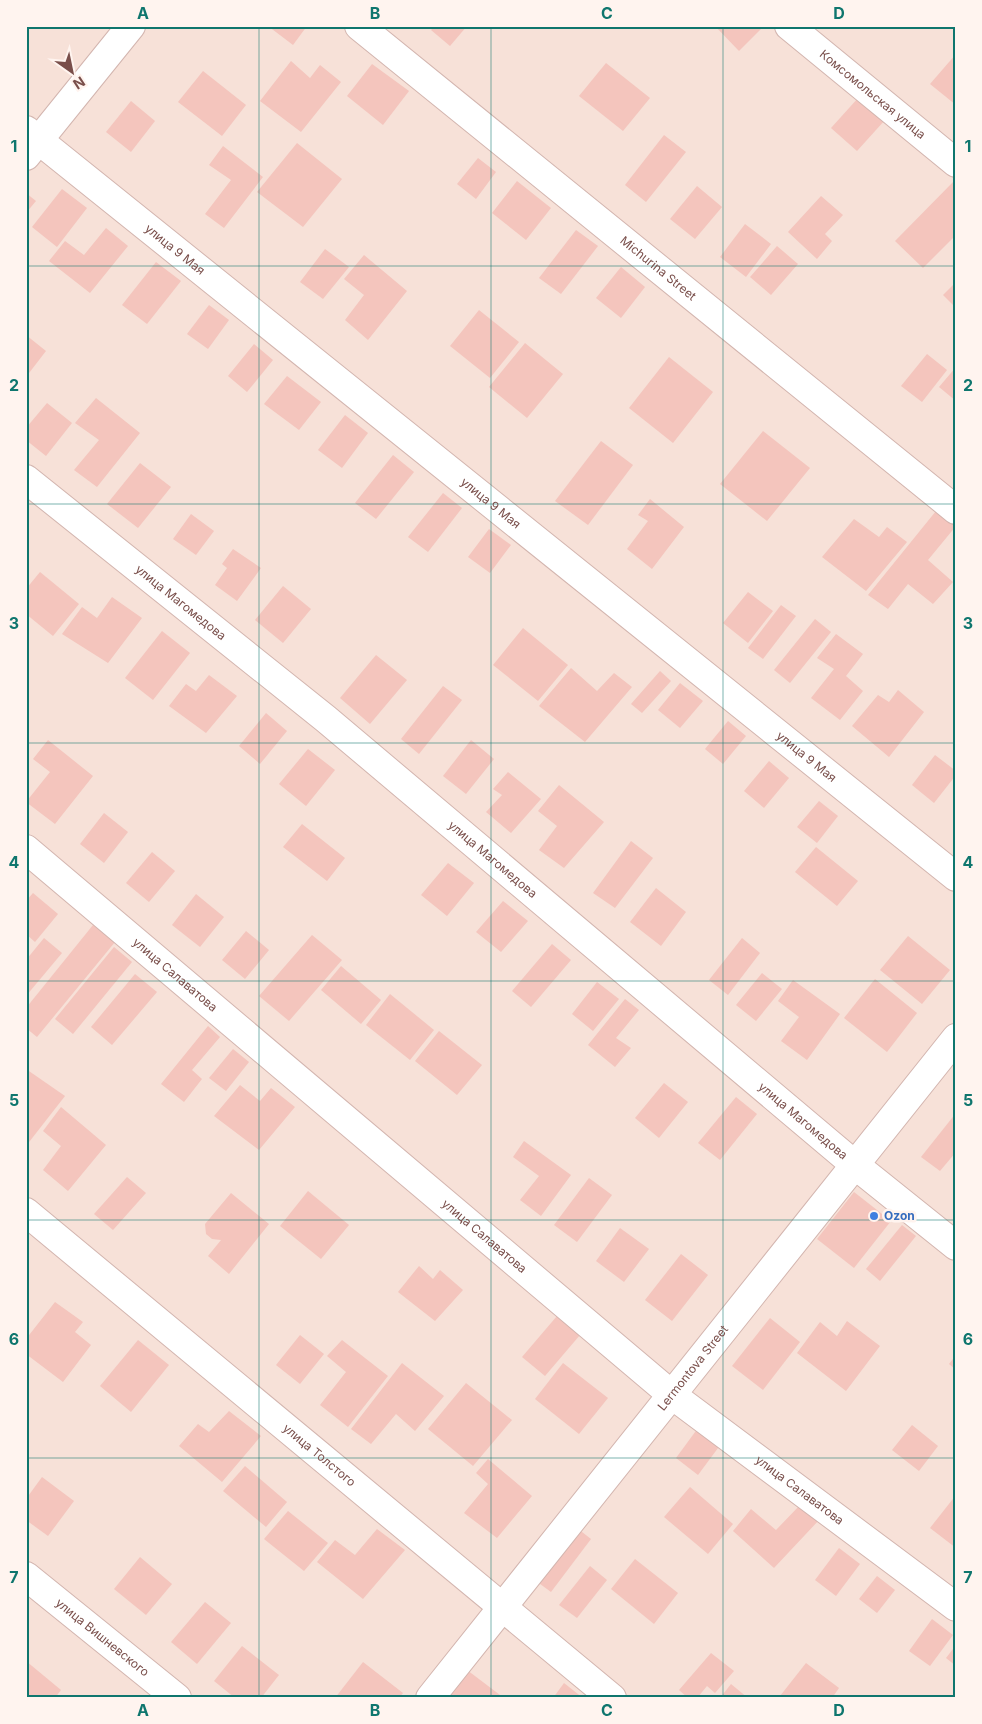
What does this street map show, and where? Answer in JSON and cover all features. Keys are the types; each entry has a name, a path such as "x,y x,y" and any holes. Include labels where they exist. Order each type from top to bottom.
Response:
{"street":[{"path":"30,142 131,26"},
{"name":"Michurina Street","path":"359,26 956,510"},
{"name":"Комсомольская улица","path":"789,26 956,163"},
{"name":"улица 9 Мая","path":"30,142 956,877"},
{"name":"улица Магомедова","path":"26,479 326,719 854,1166 956,1246"},
{"name":"улица Салаватова","path":"26,849 672,1395 956,1607"},
{"name":"Lermontova Street","path":"430,1698 956,1038"},
{"name":"улица Толстого","path":"26,1212 612,1698"},
{"name":"улица Вишневского","path":"26,1576 177,1698"}],"shaded area":[{"path":"26,26 956,26 956,1698 26,1698"}],"building":[{"path":"268,26 307,26 293,45"},
{"path":"435,26 467,26 450,46 431,30"},
{"path":"715,26 764,26 739,51"},
{"path":"956,54 956,105 930,84"},
{"path":"291,61 310,78 320,65 341,82 301,132 260,101"},
{"path":"606,63 650,98 623,131 579,96"},
{"path":"372,64 409,91 383,125 347,96"},
{"path":"203,71 246,105 222,136 178,102"},
{"path":"859,97 885,120 857,151 831,128"},
{"path":"131,101 155,121 131,152 106,132"},
{"path":"664,135 686,152 646,202 625,185"},
{"path":"297,143 342,179 303,227 257,192"},
{"path":"223,146 263,177 224,228 205,214 231,180 209,165"},
{"path":"478,158 496,172 476,199 457,184"},
{"path":"956,179 956,235 923,268 895,241"},
{"path":"517,181 551,208 526,240 492,213"},
{"path":"697,186 722,207 695,239 670,219"},
{"path":"62,189 87,208 57,247 32,227"},
{"path":"26,193 36,201 26,213"},
{"path":"821,196 843,215 825,234 832,241 817,259 788,232"},
{"path":"745,224 771,244 746,277 720,257"},
{"path":"106,228 128,246 90,293 49,261 65,241 84,255"},
{"path":"576,230 598,246 561,294 539,278"},
{"path":"777,246 798,264 771,295 750,277"},
{"path":"325,249 349,267 323,299 300,282"},
{"path":"364,255 407,291 368,340 345,320 364,295 344,279"},
{"path":"156,262 181,281 147,324 122,305"},
{"path":"621,267 645,287 621,318 596,298"},
{"path":"956,282 956,308 943,295"},
{"path":"209,305 229,320 208,349 187,334"},
{"path":"479,310 519,342 490,378 450,346"},
{"path":"26,335 46,351 26,377"},
{"path":"525,343 563,374 527,418 489,387"},
{"path":"254,344 273,360 247,392 228,376"},
{"path":"927,354 947,370 922,402 901,386"},
{"path":"669,357 713,392 673,443 629,408"},
{"path":"956,367 956,401 939,387"},
{"path":"287,376 321,402 299,430 264,404"},
{"path":"96,398 140,433 97,487 74,470 99,440 75,423"},
{"path":"47,403 72,423 46,456 26,440 26,428"},
{"path":"345,415 368,433 342,468 318,450"},
{"path":"763,431 810,468 767,521 720,484"},
{"path":"601,441 633,465 588,525 555,501"},
{"path":"393,455 414,472 376,519 355,503"},
{"path":"140,463 171,487 138,528 107,504"},
{"path":"443,493 462,508 428,552 408,537"},
{"path":"650,499 684,527 652,569 627,549 648,521 638,515"},
{"path":"936,511 956,526 928,560 953,582 933,604 908,584 888,609 868,595"},
{"path":"191,514 214,531 196,555 173,539"},
{"path":"854,519 879,537 887,527 907,542 866,591 822,557"},
{"path":"489,529 511,545 490,573 468,557"},
{"path":"233,549 261,568 237,601 215,585 227,568 222,564"},
{"path":"40,572 79,604 53,636 26,614 26,589"},
{"path":"283,586 311,609 283,643 255,620"},
{"path":"748,592 773,611 748,643 723,623"},
{"path":"112,597 142,618 108,663 62,634 82,607 97,618"},
{"path":"781,605 796,616 763,659 748,648"},
{"path":"815,619 831,632 790,683 774,670"},
{"path":"523,628 568,665 538,701 493,665"},
{"path":"162,631 190,653 153,700 125,678"},
{"path":"836,634 863,654 846,676 863,691 840,720 811,698 834,669 817,658"},
{"path":"376,655 407,680 370,724 340,698"},
{"path":"571,668 597,691 614,673 632,687 585,742 539,706"},
{"path":"660,671 671,681 642,713 631,704"},
{"path":"209,675 237,696 206,733 169,706 186,684 196,691"},
{"path":"680,683 703,701 680,728 658,710"},
{"path":"443,686 462,700 419,754 401,739"},
{"path":"898,690 924,712 889,757 852,726 878,695 889,702"},
{"path":"266,713 287,731 260,764 239,746"},
{"path":"728,721 746,736 723,764 705,749"},
{"path":"48,740 93,776 55,824 26,802 50,772 33,759"},
{"path":"471,740 494,759 466,794 443,776"},
{"path":"308,749 335,770 306,806 279,784"},
{"path":"935,755 956,771 956,775 934,803 912,785"},
{"path":"769,761 789,778 764,808 744,791"},
{"path":"508,772 541,799 511,833 486,812 502,795 493,789"},
{"path":"559,785 604,822 564,868 539,850 557,826 538,811"},
{"path":"819,801 838,816 817,843 797,827"},
{"path":"104,813 128,832 104,863 80,844"},
{"path":"302,824 345,858 327,881 283,847"},
{"path":"631,841 653,858 615,908 593,893"},
{"path":"816,847 858,881 837,906 795,872"},
{"path":"152,852 175,871 149,902 126,883"},
{"path":"448,863 474,883 447,916 421,895"},
{"path":"656,888 686,912 661,946 630,922"},
{"path":"33,893 58,914 35,942 26,934 26,901"},
{"path":"196,894 224,917 200,947 172,925"},
{"path":"503,901 528,921 501,952 476,932"},
{"path":"93,925 115,942 37,1037 26,1028 26,1008"},
{"path":"246,931 269,950 245,979 222,960"},
{"path":"312,935 342,960 289,1021 259,996"},
{"path":"908,936 950,970 922,1004 880,970"},
{"path":"44,938 62,953 26,996 26,960"},
{"path":"742,938 760,953 728,995 709,980"},
{"path":"552,944 571,960 531,1007 512,991"},
{"path":"114,947 132,962 73,1034 55,1019"},
{"path":"341,966 381,1000 361,1024 321,990"},
{"path":"762,973 782,989 756,1021 736,1005"},
{"path":"135,974 157,992 112,1045 91,1027"},
{"path":"875,979 917,1013 887,1052 844,1018"},
{"path":"793,980 840,1014 807,1060 781,1041 799,1017 778,1001"},
{"path":"597,982 619,999 593,1031 572,1014"},
{"path":"390,994 434,1030 410,1060 366,1025"},
{"path":"625,999 639,1010 616,1038 631,1048 615,1067 588,1045"},
{"path":"208,1026 220,1037 192,1070 202,1079 184,1102 161,1084"},
{"path":"439,1031 482,1065 457,1095 415,1061"},
{"path":"233,1049 249,1062 226,1091 209,1078"},
{"path":"26,1069 65,1096 26,1146"},
{"path":"664,1083 688,1102 659,1138 635,1118"},
{"path":"240,1085 260,1101 271,1088 295,1107 259,1150 214,1116"},
{"path":"736,1097 757,1114 720,1160 698,1143"},
{"path":"61,1107 106,1145 68,1191 43,1170 61,1146 43,1131"},
{"path":"956,1113 956,1152 940,1171 921,1157"},
{"path":"524,1141 571,1175 541,1216 520,1200 539,1176 513,1157"},
{"path":"127,1177 146,1193 113,1230 94,1214"},
{"path":"589,1178 612,1195 577,1242 554,1225"},
{"path":"308,1191 349,1225 321,1259 280,1226"},
{"path":"854,1192 891,1221 854,1268 817,1239"},
{"path":"231,1193 269,1224 229,1274 208,1256 221,1240 212,1239 206,1234 205,1224"},
{"path":"902,1225 916,1236 880,1281 866,1269"},
{"path":"620,1228 649,1249 624,1282 596,1261"},
{"path":"681,1254 708,1275 672,1321 645,1300"},
{"path":"419,1266 433,1279 440,1270 463,1290 435,1321 398,1292"},
{"path":"55,1302 83,1322 75,1332 91,1345 63,1382 26,1354 26,1339"},
{"path":"557,1316 580,1335 545,1376 522,1357"},
{"path":"770,1318 800,1342 763,1390 732,1366"},
{"path":"847,1321 880,1346 846,1391 797,1353 820,1322 837,1336"},
{"path":"300,1335 324,1354 300,1384 276,1365"},
{"path":"138,1340 169,1365 131,1412 100,1386"},
{"path":"342,1340 388,1376 348,1427 320,1405 346,1372 327,1356"},
{"path":"956,1355 956,1370 949,1364"},
{"path":"402,1363 444,1396 415,1431 396,1414 371,1444 351,1429"},
{"path":"563,1363 608,1398 579,1434 535,1399"},
{"path":"466,1383 512,1420 473,1466 428,1429"},
{"path":"229,1411 261,1436 222,1482 179,1446 198,1424 209,1432"},
{"path":"912,1425 938,1446 919,1471 892,1450"},
{"path":"698,1428 721,1444 698,1475 676,1458"},
{"path":"488,1459 532,1496 497,1538 464,1513 488,1484 476,1473"},
{"path":"245,1466 287,1502 266,1527 223,1491"},
{"path":"42,1477 74,1501 48,1536 26,1520 26,1499"},
{"path":"690,1487 733,1524 708,1554 664,1517"},
{"path":"956,1495 956,1548 930,1528"},
{"path":"801,1504 820,1519 774,1568 733,1531 751,1509 776,1530"},
{"path":"288,1511 328,1543 304,1571 264,1539"},
{"path":"573,1525 591,1539 551,1592 532,1578"},
{"path":"377,1529 405,1550 363,1599 317,1562 335,1540 355,1555"},
{"path":"839,1548 860,1564 836,1596 815,1580"},
{"path":"140,1557 172,1584 146,1615 114,1589"},
{"path":"635,1559 678,1593 654,1624 611,1589"},
{"path":"590,1566 607,1580 577,1618 559,1605"},
{"path":"877,1576 895,1590 877,1613 859,1599"},
{"path":"205,1602 231,1623 197,1664 171,1642"},
{"path":"932,1619 953,1635 930,1666 909,1651"},
{"path":"956,1645 956,1666 946,1658"},
{"path":"242,1646 279,1675 261,1698 235,1698 214,1681"},
{"path":"711,1653 734,1671 715,1693 707,1686 697,1698 688,1698 679,1690"},
{"path":"26,1661 61,1690 55,1698 26,1698"},
{"path":"363,1662 403,1693 399,1698 335,1698"},
{"path":"806,1663 839,1688 832,1698 782,1698 780,1696"},
{"path":"467,1670 504,1698 446,1698"},
{"path":"564,1683 583,1698 553,1698"},
{"path":"731,1684 748,1698 720,1698"}],"place":[{"name":"Ozon","path":"874,1216"}]}
